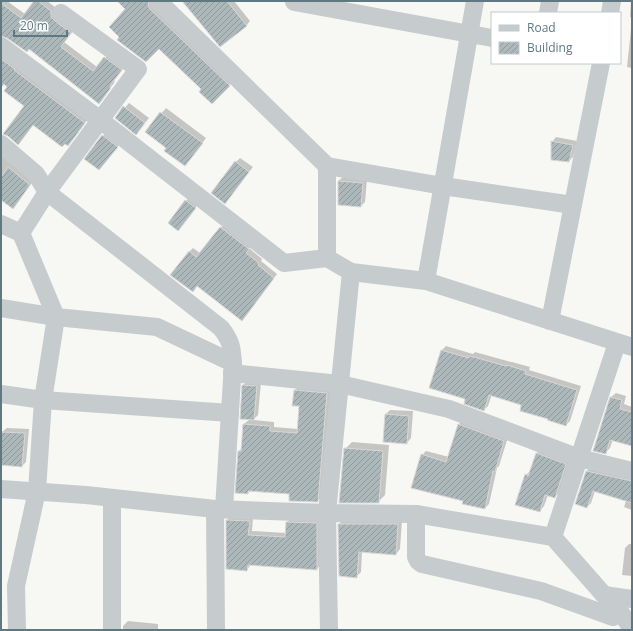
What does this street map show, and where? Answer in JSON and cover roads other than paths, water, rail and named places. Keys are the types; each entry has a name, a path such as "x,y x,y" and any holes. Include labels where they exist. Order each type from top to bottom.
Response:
{"street":[{"path":"158,1 327,166 443,186 573,205"},
{"path":"295,1 294,2 491,38"},
{"path":"426,281 475,1"},
{"path":"548,12 550,1"},
{"path":"610,12 612,1"},
{"path":"21,233 47,192 138,69 61,13"},
{"path":"1,46 100,120 284,263 327,258 351,272 426,281 624,345 579,458 553,537"},
{"path":"550,321 601,64"},
{"path":"1,144 36,174 47,192 221,328 229,338 232,347 233,368 230,412 219,509 216,630"},
{"path":"327,166 327,258"},
{"path":"1,224 21,233 56,317 44,400 37,491 16,586 17,630"},
{"path":"329,630 327,513 351,272"},
{"path":"1,308 56,317 157,327 233,368 340,384 449,409 579,458 632,471"},
{"path":"1,394 44,400 230,412"},
{"path":"1,489 37,491 219,509 327,513 416,514 553,537 632,629"},
{"path":"112,498 112,630"},
{"path":"416,514 416,556 418,561 422,564 541,591 615,610"}]}
